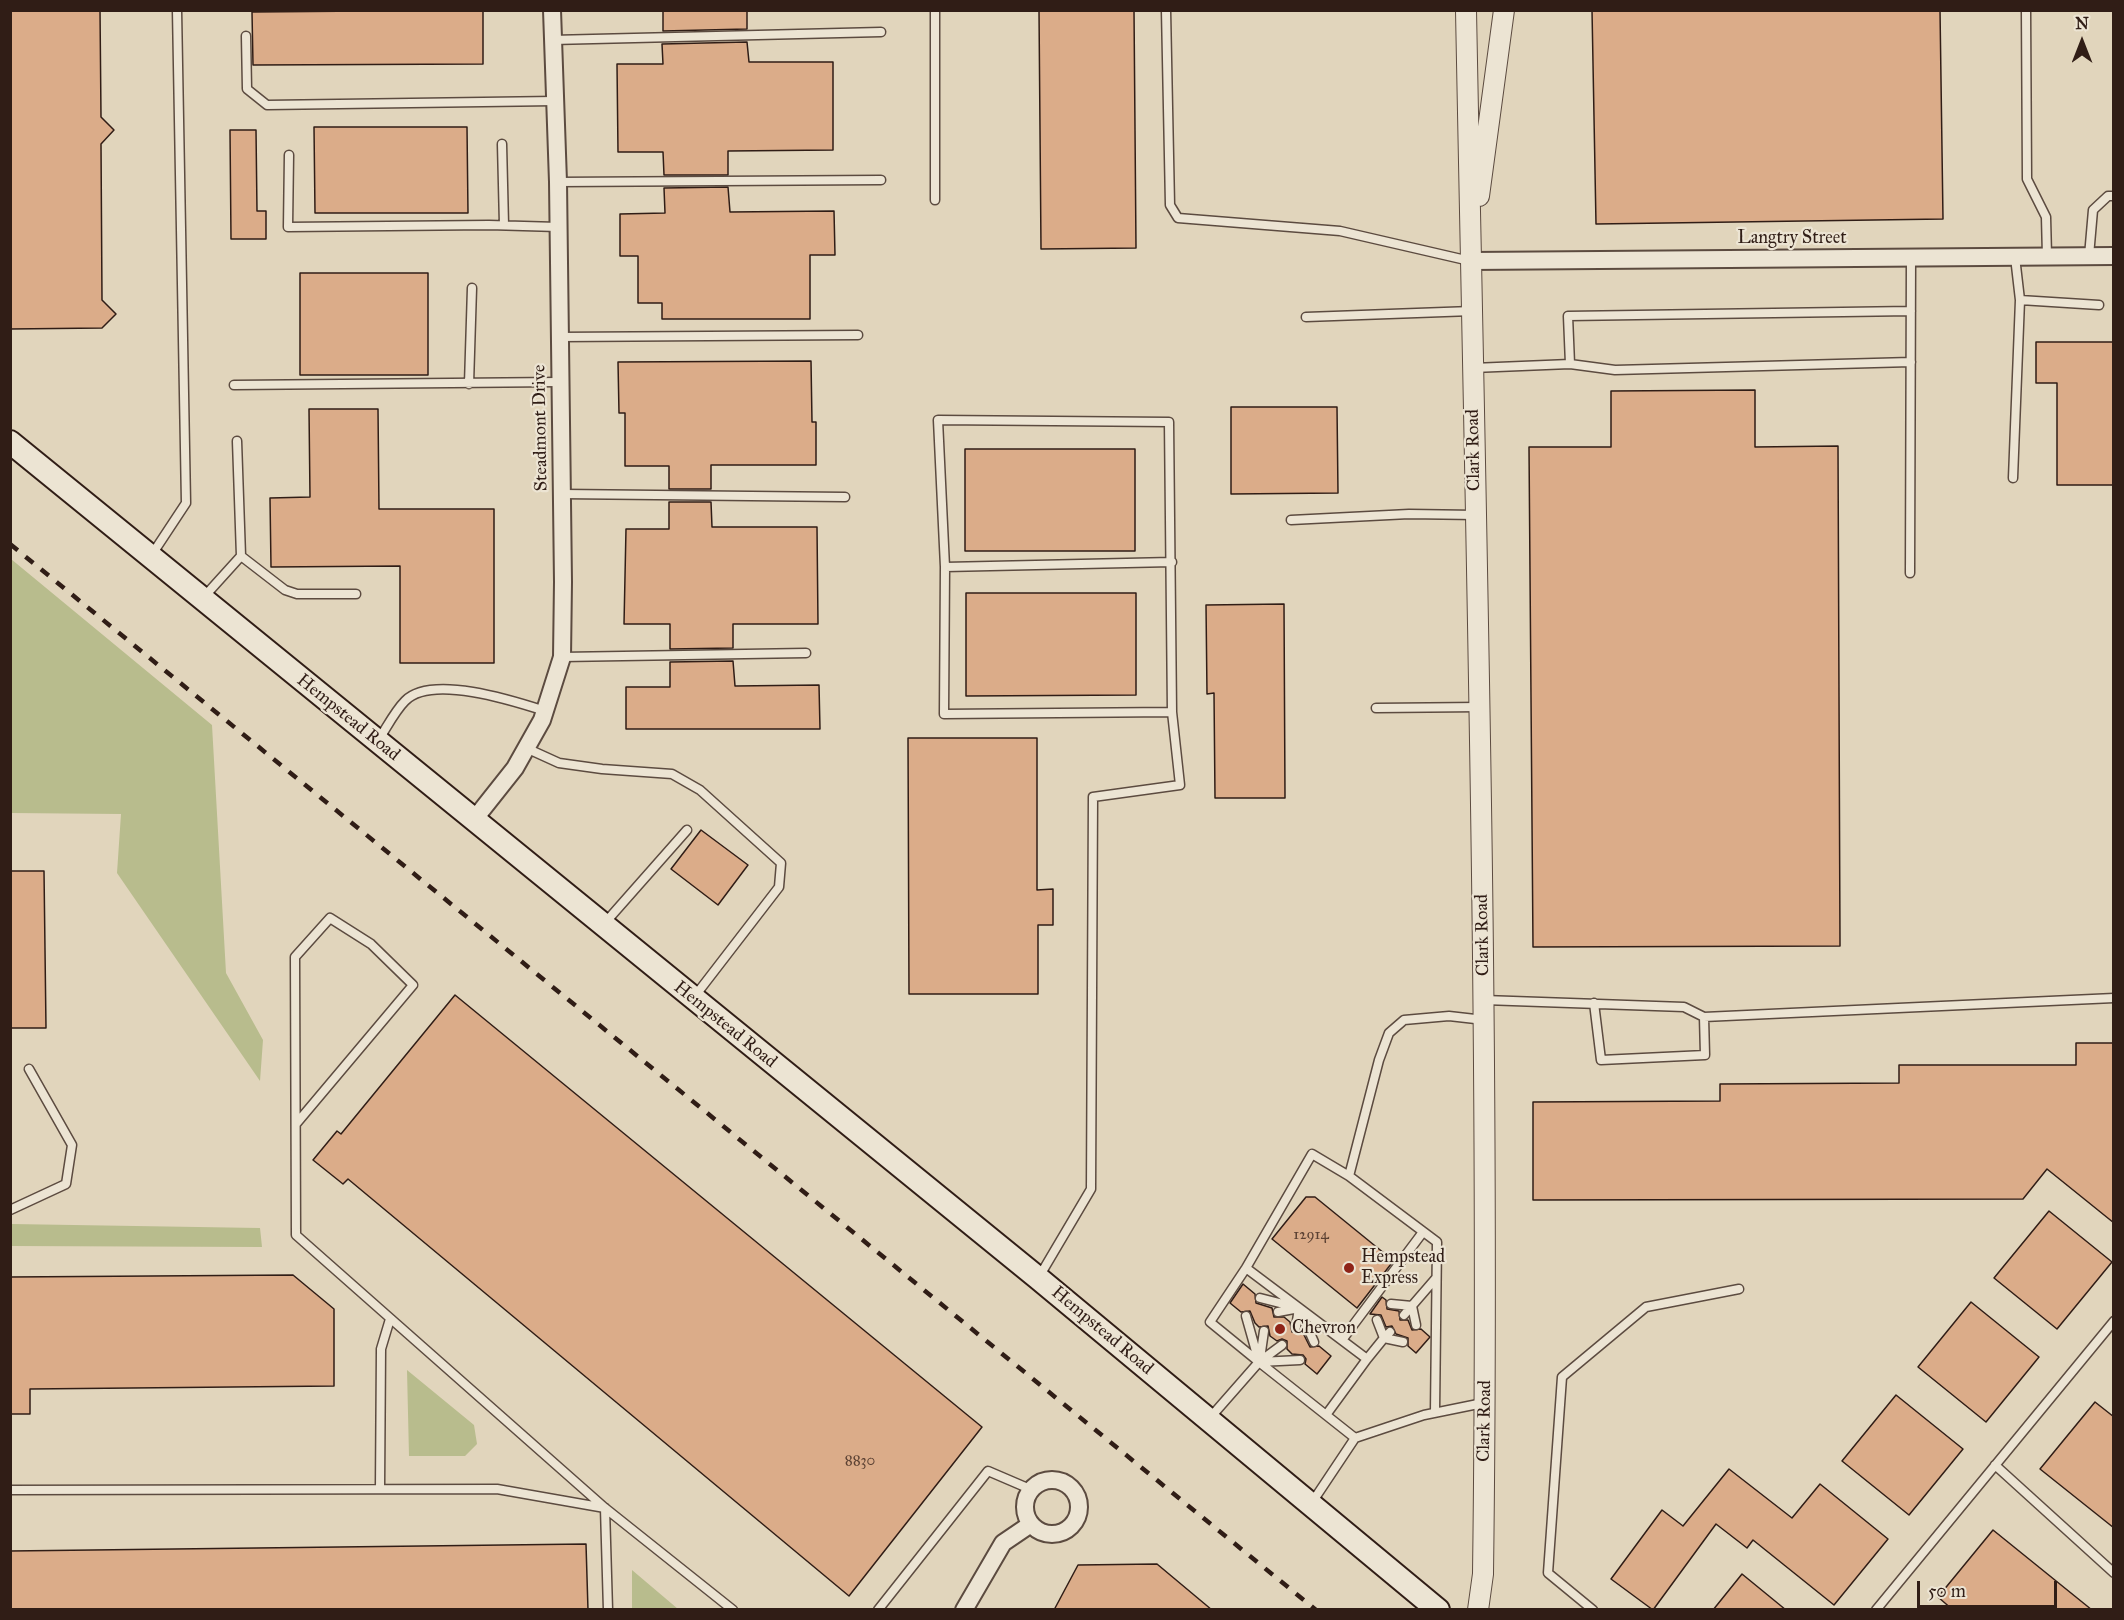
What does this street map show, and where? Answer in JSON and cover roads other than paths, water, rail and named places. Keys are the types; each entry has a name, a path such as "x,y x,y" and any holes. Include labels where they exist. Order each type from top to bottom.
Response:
{"main road":[{"name":"Hempstead Road","path":"10,442 473,821 1038,1278 1438,1610"}],"street":[{"name":"Steadmont Drive","path":"473,821 500,789 526,748 544,711 562,657 558,182 552,10"},
{"name":"Clark Road","path":"1466,10 1481,707 1484,1000 1485,1402 1483,1574 1478,1610"},
{"name":"Clark Road","path":"1471,261 1504,10"},
{"name":"Langtry Street","path":"1471,261 2114,256"},
{"path":"1056,1480 1072,1488 1079,1504 1075,1520 1063,1532 1046,1533 1031,1524 1024,1507 1030,1489 1038,1483 1056,1480"},
{"path":"964,1610 1003,1543 1031,1524"}],"lane":[{"path":"151,557 186,503 177,10"},
{"path":"935,10 935,200"},
{"path":"1166,10 1170,205 1178,218 1340,231 1471,261"},
{"path":"2026,10 2027,179 2046,217 2047,256"},
{"path":"552,40 881,32"},
{"path":"246,36 247,89 267,105 555,101"},
{"path":"502,144 504,225"},
{"path":"289,155 288,227 504,225 558,227"},
{"path":"558,182 881,180"},
{"path":"2089,256 2093,210 2108,196 2114,196"},
{"path":"2013,478 2020,300 2015,256"},
{"path":"1910,573 1911,257"},
{"path":"469,384 472,288"},
{"path":"2020,300 2099,305"},
{"path":"1306,317 1472,311"},
{"path":"1570,364 1568,316 1911,311"},
{"path":"559,338 858,335"},
{"path":"1473,368 1570,364 1615,370 1911,362"},
{"path":"234,385 559,382"},
{"path":"1038,1278 1091,1189 1093,797 1180,785 1172,712 1169,422 938,420 945,567 944,714 1172,712"},
{"path":"202,599 240,556 237,441"},
{"path":"562,494 845,497"},
{"path":"1291,520 1409,514 1476,515"},
{"path":"240,556 285,590 297,594 356,594"},
{"path":"945,567 1172,562"},
{"path":"562,657 806,652"},
{"path":"377,742 406,700 418,692 434,690 495,695 544,711"},
{"path":"1376,708 1481,707"},
{"path":"526,748 559,763 602,769 672,774 700,790 781,863 779,887 693,999"},
{"path":"603,926 687,830"},
{"path":"296,1124 413,985 371,944 330,918 295,957 296,1234 605,1508 733,1610"},
{"path":"1484,1000 1684,1007 1704,1017 2114,998"},
{"path":"1594,1003 1601,1060 1705,1055 1704,1017"},
{"path":"1349,1176 1379,1060 1389,1034 1404,1020 1449,1016 1484,1020"},
{"path":"10,1210 66,1184 72,1145 29,1069"},
{"path":"1355,1438 1210,1322 1246,1268 1312,1154 1349,1176 1437,1242 1435,1413"},
{"path":"1341,1340 1423,1232"},
{"path":"1246,1268 1367,1359"},
{"path":"1404,1315 1436,1278"},
{"path":"1593,1610 1548,1573 1562,1377 1646,1306 1739,1289"},
{"path":"1260,1298 1299,1308"},
{"path":"1390,1304 1412,1306"},
{"path":"1412,1306 1416,1325"},
{"path":"1278,1312 1299,1308"},
{"path":"1296,1327 1299,1308"},
{"path":"1299,1308 1314,1342"},
{"path":"1246,1316 1259,1362"},
{"path":"380,1488 381,1350 390,1319"},
{"path":"1377,1320 1387,1335 1403,1342"},
{"path":"1876,1610 2114,1321"},
{"path":"1259,1362 1264,1331"},
{"path":"1326,1415 1387,1335"},
{"path":"1209,1419 1259,1362 1282,1345"},
{"path":"1259,1362 1300,1360"},
{"path":"1311,1504 1355,1438 1435,1413 1485,1402"},
{"path":"1995,1465 2114,1573"},
{"path":"878,1610 988,1471 1030,1489"},
{"path":"10,1490 497,1489 605,1508"},
{"path":"605,1508 608,1610"}],"railway":[{"path":"10,544 1316,1610"}],"place":[{"name":"Hempstead Express","path":"1349,1268"},
{"name":"Chevron","path":"1280,1329"}]}
